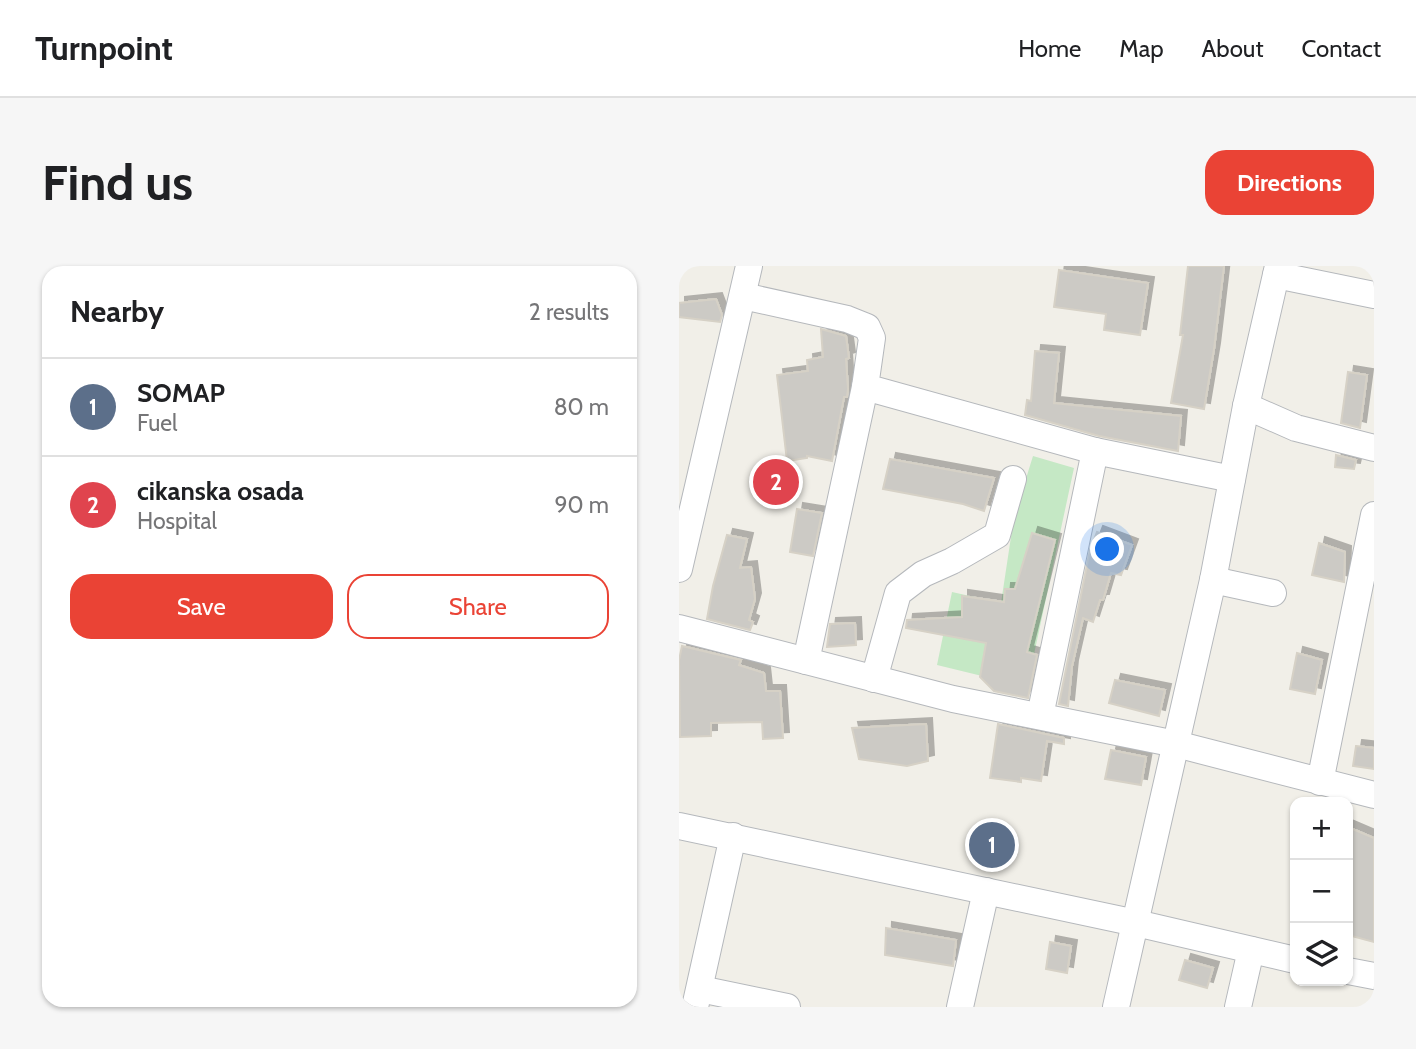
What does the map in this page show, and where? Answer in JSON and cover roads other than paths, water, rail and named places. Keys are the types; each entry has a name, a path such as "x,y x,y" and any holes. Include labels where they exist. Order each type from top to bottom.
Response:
{"street":[{"path":"679,569 750,266"},
{"path":"1116,1007 1213,580 1246,406 1277,270 1374,295"},
{"path":"743,296 847,319 867,327 872,338 865,387 806,661"},
{"path":"865,387 1095,451 1232,479"},
{"path":"1246,406 1296,428 1374,448"},
{"path":"1040,716 1095,451"},
{"path":"874,679 898,593 923,574 952,562 996,534 1013,479"},
{"path":"1320,782 1374,515"},
{"path":"1213,580 1273,593"},
{"path":"679,628 953,699 1176,744 1374,795"},
{"path":"679,826 1136,923 1290,959"},
{"path":"733,836 698,998 787,1007"},
{"path":"960,1007 986,891"},
{"path":"1238,1007 1251,950"},
{"path":"1353,972 1374,976"}],"place":[{"name":"cikanska osada","path":"776,482"},
{"name":"SOMAP","path":"992,845"}]}
